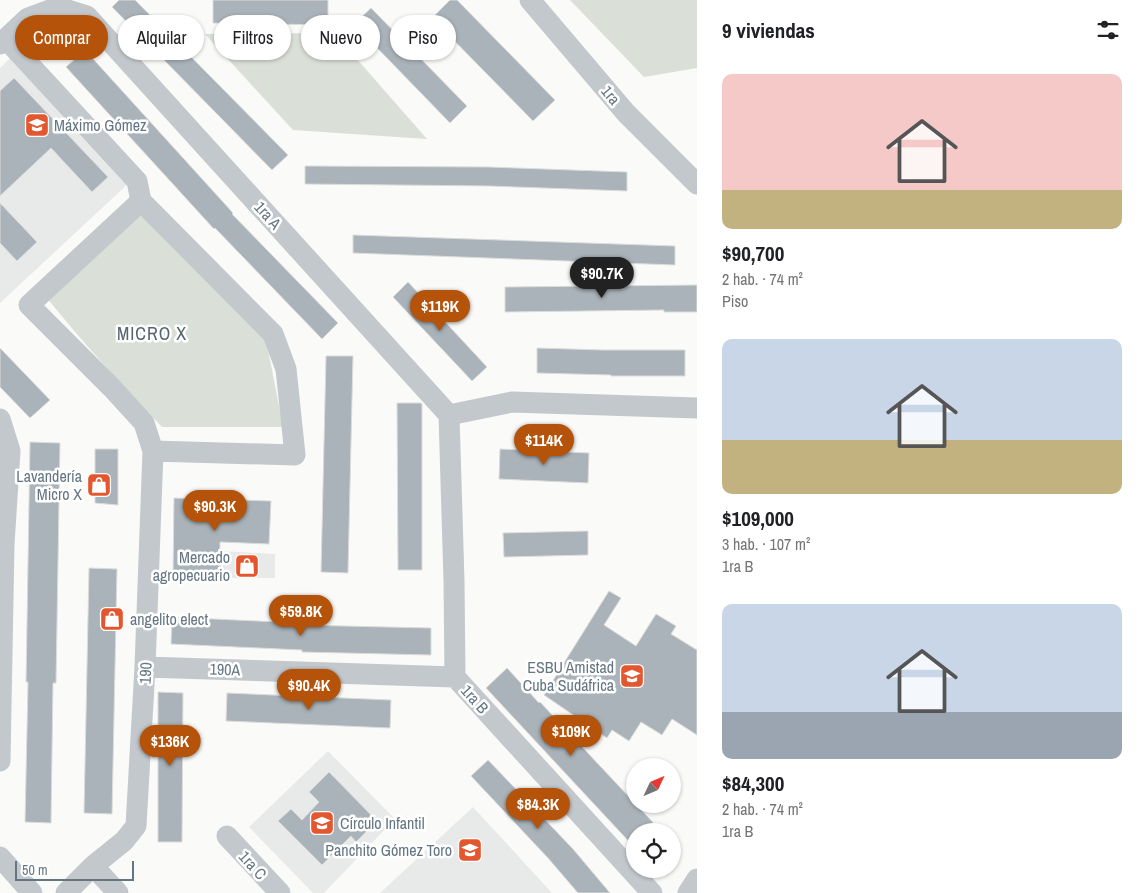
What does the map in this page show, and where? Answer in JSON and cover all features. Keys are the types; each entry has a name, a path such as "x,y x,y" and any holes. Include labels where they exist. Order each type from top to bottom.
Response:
{"street":[{"name":"1ra","path":"530,0 626,113 697,184"},
{"name":"1ra A","path":"3,42 28,18 58,7 86,16 449,414"},
{"path":"3,42 137,181 141,201 273,334 286,369 295,455 152,451"},
{"name":"190","path":"66,893 93,866 124,841 136,826 146,667 152,451 144,423 112,388 29,305 141,201"},
{"path":"449,414 512,402 697,408"},
{"name":"1ra B","path":"449,414 454,581 454,676 652,893"},
{"path":"0,419 10,451 4,544 0,761"},
{"name":"190A","path":"146,667 454,676"},
{"name":"1ra C","path":"227,836 280,893"},
{"path":"0,857 32,893"},
{"path":"93,866 118,893"},
{"path":"688,893 697,879"}],"shaded area":[{"path":"570,0 697,0 697,68 644,77"},
{"path":"291,33 301,33 301,60 358,60 427,139 293,130 229,60 291,60"},
{"path":"205,34 214,34 214,44"},
{"name":"Máximo Gómez","path":"11,57 129,183 0,303 0,68"},
{"path":"140,212 266,339 283,427 162,427 103,364 47,298"},
{"name":"Mercado agropecuario","path":"220,551 275,554 275,578 220,578"},
{"name":"Círculo Infantil","path":"328,751 395,819 324,893 313,893 249,827"},
{"name":"Panchito Gómez Toro","path":"473,807 552,893 380,893"}],"building":[{"path":"119,0 135,0 150,15 120,15 112,7"},
{"path":"213,0 328,0 328,15 301,15 301,25 291,24 291,15 214,15 213,23"},
{"path":"450,0 457,0 555,100 533,121 456,42 456,15 435,15"},
{"path":"371,8 378,15 364,15"},
{"path":"380,17 390,27 390,60 422,60 467,106 450,123 380,51"},
{"path":"74,60 94,60 232,214 338,323 322,339 214,229 66,67"},
{"path":"164,60 194,60 288,155 272,170"},
{"path":"14,78 108,177 92,192 51,148 0,196 0,91"},
{"path":"305,166 489,167 627,172 627,191 489,186 305,184"},
{"path":"0,203 37,242 17,261 0,243"},
{"path":"353,235 675,246 675,265 353,253"},
{"path":"408,282 487,367 472,381 393,297"},
{"path":"697,285 697,312 664,312 664,310 505,312 505,287"},
{"path":"0,348 50,400 30,418 0,387"},
{"path":"537,348 685,350 685,376 537,373"},
{"path":"326,356 353,356 348,573 321,572"},
{"path":"397,403 422,404 422,570 398,570"},
{"path":"30,442 60,443 56,683 53,683 51,823 25,822"},
{"path":"95,449 118,449 118,505 95,503"},
{"path":"500,449 589,453 588,483 499,479"},
{"path":"174,498 271,501 269,544 220,542 220,578 173,576"},
{"path":"588,531 588,555 504,557 503,533"},
{"path":"89,568 117,569 112,814 84,813"},
{"path":"609,591 621,598 604,625 636,646 656,614 676,626 671,634 697,650 697,735 672,719 662,735 641,722 629,741 612,730 607,738 544,695"},
{"path":"172,617 300,623 300,625 431,628 431,655 302,652 302,650 171,644"},
{"path":"507,668 626,794 626,813 644,813 653,823 626,823 626,838 486,688"},
{"path":"158,692 183,693 182,842 158,842"},
{"path":"227,693 391,700 390,728 226,721"},
{"path":"488,760 573,849 610,893 578,893 471,776"},
{"path":"329,772 377,821 356,842 351,836 322,865 278,821 291,809 302,820 319,802 309,792"}],"place":[{"name":"Máximo Gómez","path":"37,125"},
{"name":"Lavandería Micro X","path":"99,485"},
{"name":"Mercado agropecuario","path":"247,566"},
{"name":"angelito elect","path":"112,619"},
{"name":"ESBU Amistad Cuba Sudáfrica","path":"632,676"},
{"name":"Círculo Infantil","path":"322,823"},
{"name":"Panchito Gómez Toro","path":"470,850"}],"district":[{"name":"MICRO X","path":"152,333"}]}
